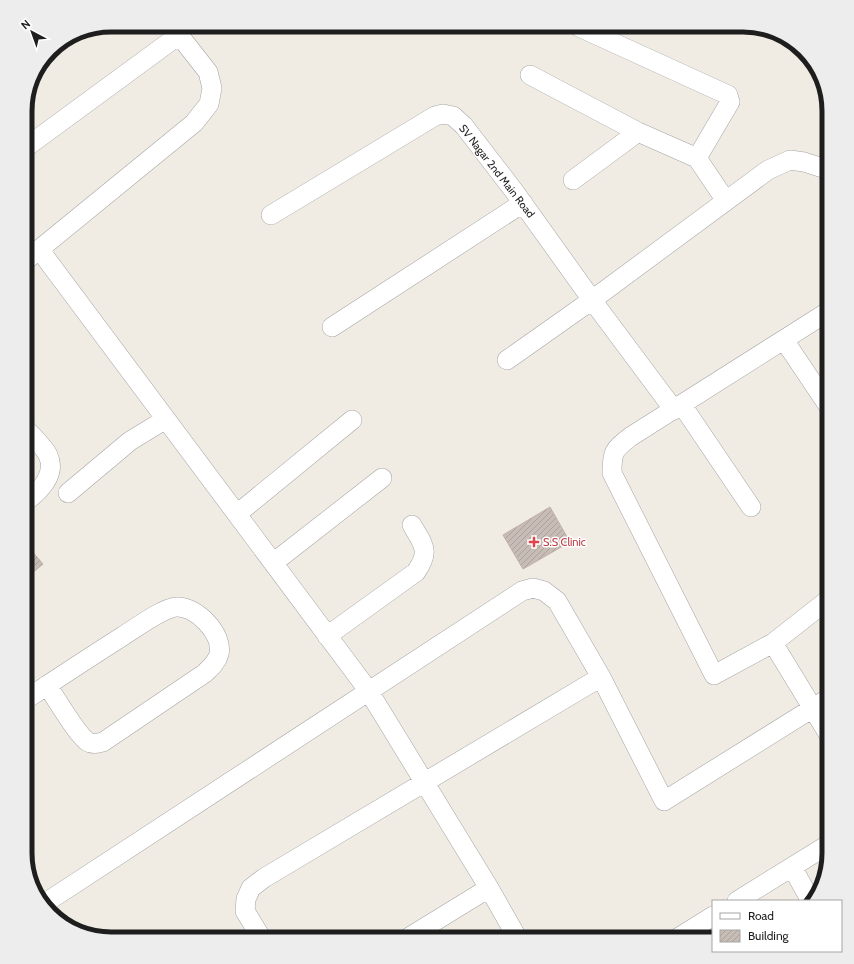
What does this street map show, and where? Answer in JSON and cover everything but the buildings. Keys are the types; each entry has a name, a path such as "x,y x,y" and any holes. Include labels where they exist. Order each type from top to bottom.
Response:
{"street":[{"path":"590,32 728,95 730,102 696,158"},
{"path":"32,143 179,35 208,72 212,88 208,104 194,123 32,255 166,419 368,690 489,888 514,932"},
{"path":"530,75 638,132 696,158 726,201"},
{"name":"SV Nagar 2nd Main Road","path":"271,215 435,116 443,114 453,116 464,126 523,204 592,300 678,408 751,507"},
{"path":"573,180 638,132"},
{"path":"507,360 592,300 768,170 790,160 804,162 822,169"},
{"path":"332,327 523,204"},
{"path":"822,316 630,437 617,447 612,460 612,473 714,675 773,643 822,604"},
{"path":"784,340 822,396"},
{"path":"68,493 130,441 166,419"},
{"path":"237,514 352,420"},
{"path":"32,436 47,454 51,466 47,480 32,497"},
{"path":"274,564 382,478"},
{"path":"327,636 416,572 423,562 426,550 412,525"},
{"path":"48,901 368,690 522,591 533,588 544,591 557,601 601,677 664,802 822,703"},
{"path":"32,696 153,616 176,607 190,609 202,618 215,632 219,642 220,652 216,662 205,673 103,742 96,744 88,742 80,734 47,686"},
{"path":"773,643 822,724"},
{"path":"258,932 245,910 246,899 251,888 264,878 601,677"},
{"path":"739,900 822,848"},
{"path":"792,867 809,897"},
{"path":"417,932 489,888"},
{"path":"687,932 712,917"}],"place":[{"name":"S.S Clinic","path":"534,542"}]}
